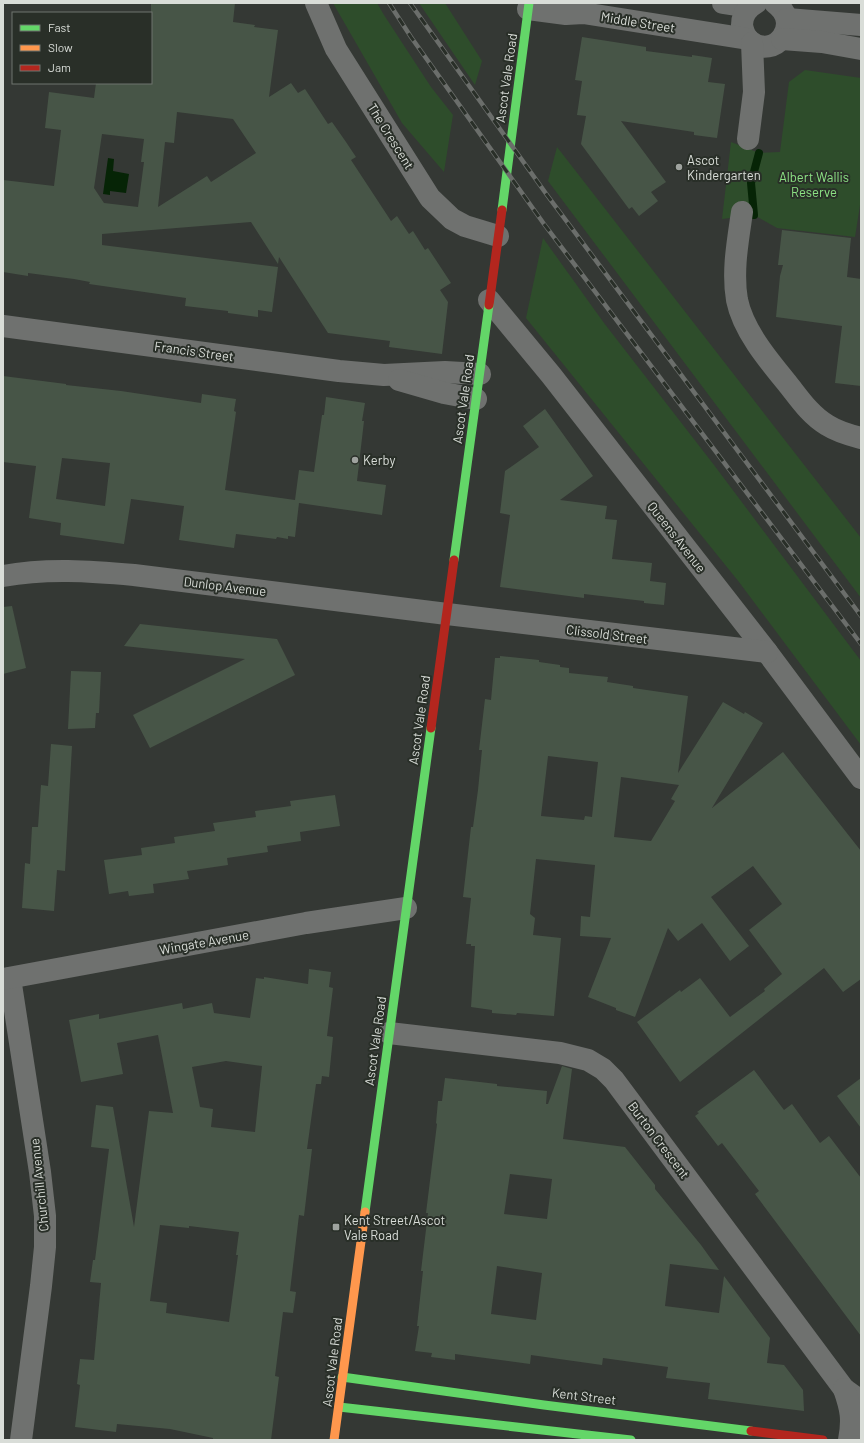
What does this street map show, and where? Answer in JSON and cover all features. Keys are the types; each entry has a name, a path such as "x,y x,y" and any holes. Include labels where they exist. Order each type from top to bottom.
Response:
{"main road":[{"name":"Ascot Vale Road","path":"334,1440 480,374 528,6"},
{"name":"Kent Street","path":"342,1377 537,1404 823,1440"},
{"path":"339,1407 631,1440"}],"street":[{"name":"The Crescent","path":"316,3 336,49 430,198 452,219 465,226 498,236"},
{"path":"723,3 753,4"},
{"path":"753,4 745,12 742,20 744,34 772,25"},
{"name":"Middle Street","path":"528,6 566,14 583,13 772,25 861,25"},
{"path":"748,139 754,92 772,25"},
{"name":"Middle Street","path":"772,25 822,42 861,49"},
{"path":"742,212 736,260 735,283 737,301 752,336 809,411 827,425 845,435 861,438"},
{"name":"Queens Avenue","path":"489,300 551,375 767,652 861,778"},
{"name":"Francis Street","path":"3,326 339,371 384,375 445,372 480,374"},
{"name":"Francis Street","path":"384,375 444,394 476,399"},
{"name":"Dunlop Avenue","path":"3,576 19,573 53,571 98,571 447,614"},
{"name":"Clissold Street","path":"447,614 767,652"},
{"name":"Wingate Avenue","path":"6,978 306,923 406,908"},
{"name":"Churchill Avenue","path":"6,978 40,1172 45,1216 45,1247 41,1286 21,1440"},
{"name":"Burton Crescent","path":"389,1033 560,1053 588,1060 603,1069 614,1080 852,1395 849,1440"}],"green space":[{"path":"333,3 377,3 431,87 453,115 444,172 402,123"},
{"path":"419,3 445,3 482,61 475,85"},
{"name":"Albert Wallis Reserve","path":"805,70 861,78 861,199 855,237 777,228 754,215 722,219 731,142 759,153 780,152 789,82"},
{"path":"557,147 861,538 861,598 548,181"},
{"path":"543,238 604,323 714,465 861,661 861,745 739,582 526,318"}],"shaded area":[{"path":"108,158 114,159 113,171 129,174 126,193 110,191 110,195 103,194"}],"building":[{"path":"151,3 235,3 233,22 255,25 254,27 278,30 269,97 291,83 298,93 305,89 328,124 332,122 356,157 351,160 391,221 397,216 409,234 413,231 425,250 428,248 451,283 440,290 448,302 442,354 389,347 390,341 328,333 279,257 278,264 251,222 102,234 102,245 278,267 272,312 258,310 258,317 228,313 228,311 185,306 186,298 89,284 90,282 74,279 28,273 28,276 3,272 3,180 54,186 61,130 45,128 49,92 94,98 96,84 152,84","holes":["177,112 233,119 256,153 211,182 207,176 158,207 165,142 174,143","102,134 144,139 141,162 144,162 138,207 104,203 94,188"]},
{"path":"582,37 646,47 646,51 712,58 708,82 725,84 717,138 694,135 694,132 621,121 666,182 651,192 658,201 639,216 632,207 629,209 581,144 586,116 577,115 582,81 575,80"},
{"path":"782,230 851,238 847,277 861,279 861,386 835,383 842,326 776,317 780,276 783,265 778,265"},
{"path":"3,376 201,403 202,394 236,399 234,411 236,412 225,490 295,500 299,470 314,472 326,397 365,403 357,481 386,485 382,515 299,503 295,537 288,536 288,539 277,537 276,539 236,534 234,548 179,540 184,506 131,499 124,544 60,535 61,523 29,518 36,466 3,462","holes":["62,458 110,463 105,506 56,499"]},
{"path":"545,409 593,476 560,500 607,506 605,519 617,520 612,559 652,563 650,581 666,583 664,605 644,603 644,601 584,594 584,598 500,587 510,515 500,513 505,471 539,447 523,426"},
{"path":"12,606 26,668 3,674 3,607"},
{"path":"140,624 277,639 295,675 150,748 133,715 245,659 124,646"},
{"path":"500,656 539,660 539,662 569,668 569,673 608,677 607,682 633,686 633,688 688,696 678,773 723,702 744,714 745,712 763,723 712,808 783,752 861,851 861,979 843,992 824,968 680,1082 637,1022 680,990 681,992 700,978 730,1017 765,991 764,989 782,974 749,930 782,904 753,866 711,897 749,946 730,961 702,923 678,941 668,928 635,1017 588,997 611,938 580,936 581,916 590,917 595,865 536,859 530,914 535,918 533,935 561,938 554,1016 517,1013 516,1015 492,1013 492,1010 471,1007 475,946 466,944 471,898 463,897 471,827 473,827 478,790 482,750 479,750 485,699 491,700 495,658 500,658","holes":["548,756 598,762 592,817 585,816 584,820 541,816","621,777 679,785 671,799 675,801 651,841 614,837"]},
{"path":"71,671 101,672 99,713 96,713 95,728 68,729"},
{"path":"51,744 72,746 65,871 57,870 54,911 22,908 25,863 30,864 32,827 38,827 41,785 48,786"},
{"path":"335,795 340,826 300,832 301,841 267,846 268,852 227,858 228,865 187,871 189,879 153,884 154,893 129,896 128,891 109,894 104,860 142,855 141,848 175,843 174,837 215,831 213,823 256,817 255,811 291,806 290,801"},
{"path":"309,969 331,972 329,987 333,988 327,1036 333,1037 329,1077 322,1076 321,1084 316,1084 307,1149 312,1149 304,1216 299,1215 290,1291 296,1292 293,1313 283,1312 275,1376 279,1377 271,1440 213,1440 213,1438 170,1429 117,1424 116,1432 75,1427 80,1385 77,1384 80,1359 94,1360 101,1283 90,1282 93,1260 95,1260 109,1149 91,1147 96,1105 113,1107 134,1227 149,1111 173,1113 158,1035 117,1043 123,1074 81,1082 69,1020 99,1014 99,1019 182,1003 183,1009 212,1003 214,1013 250,1018 256,978 264,979 264,977 308,984","holes":["226,1061 262,1066 255,1132 211,1127 213,1109 200,1107 192,1067","160,1225 189,1228 189,1226 239,1232 236,1255 238,1255 229,1322 166,1313 167,1303 150,1301"]},
{"path":"562,1066 572,1069 563,1139 625,1147 655,1185 655,1189 701,1245 719,1270 670,1264 665,1306 719,1313 724,1276 770,1338 767,1363 784,1365 803,1390 804,1411 708,1399 710,1383 666,1378 668,1367 603,1358 602,1365 531,1355 530,1364 455,1354 455,1360 431,1357 432,1353 415,1351 419,1326 417,1326 423,1271 421,1271 428,1213 426,1213 437,1124 438,1101 442,1101 445,1078 497,1084 497,1086 547,1091 546,1104 548,1104","holes":["510,1174 552,1179 547,1219 504,1214","497,1266 542,1273 536,1320 491,1314"]},
{"path":"754,1070 784,1110 792,1104 820,1143 829,1136 861,1178 861,1336 755,1194 759,1191 722,1143 718,1146 695,1116 699,1113 697,1112"},
{"path":"861,1078 861,1128 837,1096"}],"waterway":[{"path":"754,215 751,183 759,153"}],"railway":[{"path":"389,3 411,37 544,224 861,644"},
{"path":"410,3 547,195 861,616"}],"traffic: fast":[{"path":"502,210 529,3"},
{"path":"454,560 489,305"},
{"path":"365,1212 431,728"},
{"path":"342,1377 544,1405 751,1431"},
{"path":"339,1407 631,1440"}],"traffic: slow":[{"path":"334,1440 365,1212"}],"traffic: jam":[{"path":"489,305 502,210"},
{"path":"431,728 454,560"},
{"path":"751,1431 823,1440"}],"place":[{"name":"Ascot Kindergarten","path":"679,167"},
{"name":"Kerby","path":"355,460"},
{"name":"Kent Street/Ascot Vale Road","path":"336,1227"}]}
